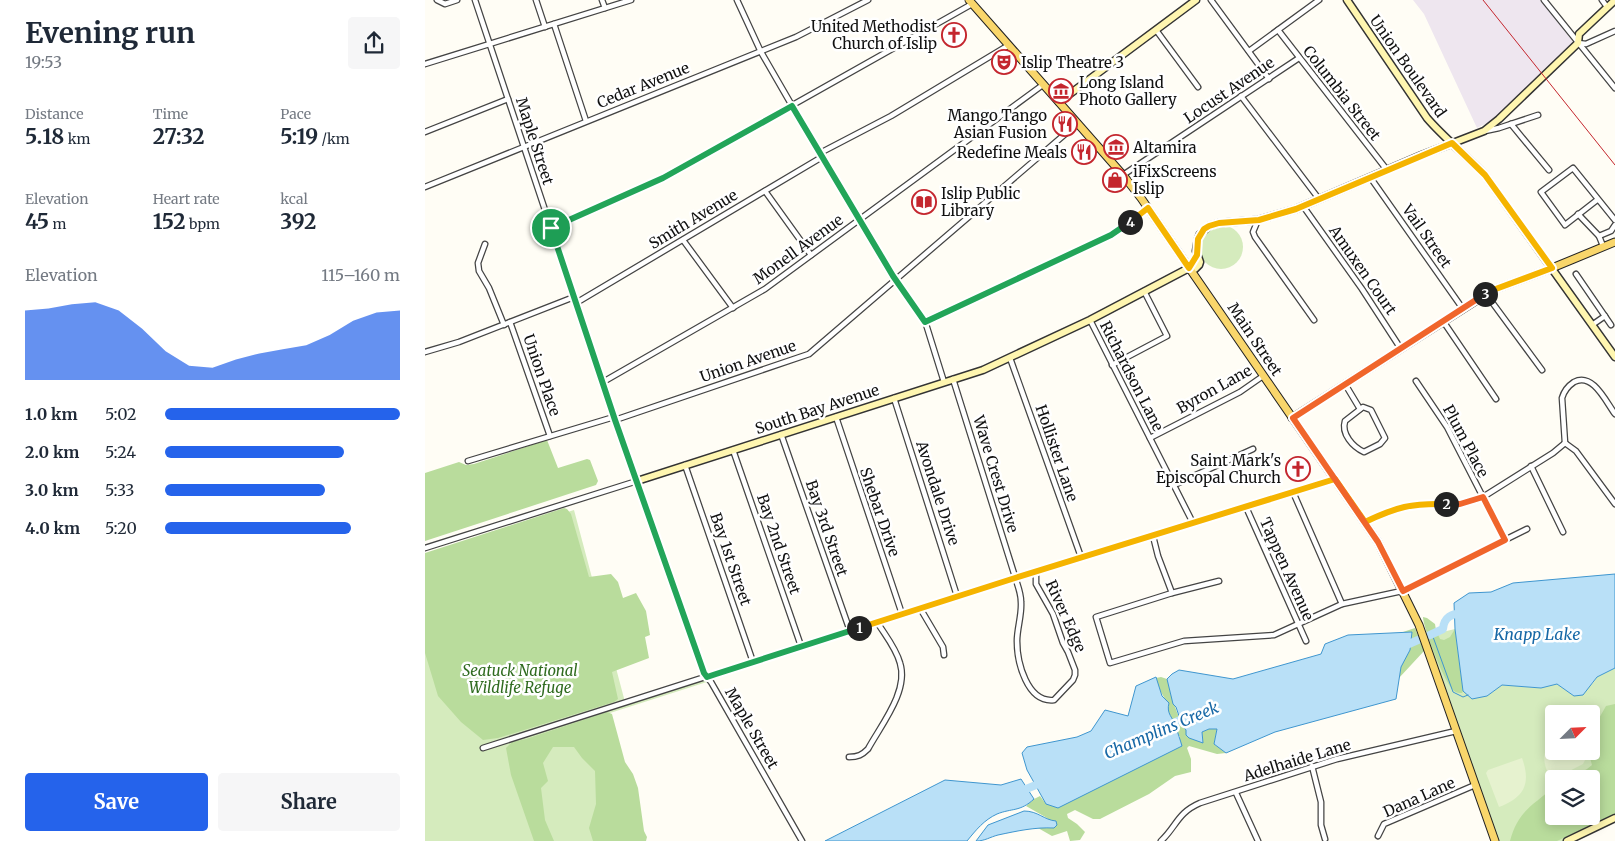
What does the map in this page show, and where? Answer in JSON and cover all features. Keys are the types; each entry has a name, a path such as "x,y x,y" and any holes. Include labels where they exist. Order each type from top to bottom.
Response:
{"main road":[{"name":"Main Street","path":"971,2 1123,175 1148,208 1378,542 1419,625 1495,841"},
{"path":"1293,418 1486,294 1609,244"}],"street":[{"path":"437,0 445,4 457,0"},
{"name":"Maple Street","path":"475,0 615,418 704,673 802,841"},
{"path":"536,0 545,27"},
{"path":"602,0 605,8"},
{"path":"425,64 631,0"},
{"path":"737,0 761,52 859,221 895,280 925,322 944,382"},
{"name":"Cedar Avenue","path":"425,186 761,52 796,37 868,0"},
{"path":"1059,102 1196,0"},
{"path":"1211,0 1269,79"},
{"path":"1249,51 1319,0"},
{"name":"Union Boulevard","path":"1347,0 1427,118 1441,134 1485,175 1615,358"},
{"path":"1544,0 1614,85"},
{"path":"1602,0 1607,7"},
{"path":"1484,131 1578,43 1579,34 1615,0"},
{"path":"551,228 663,178 971,2"},
{"path":"554,24 586,121"},
{"path":"1156,30 1198,87"},
{"name":"Columbia Street","path":"1278,30 1387,170"},
{"path":"1578,43 1586,44 1615,31"},
{"name":"Smith Avenue","path":"576,303 765,191 821,155 891,116 1009,45"},
{"name":"Locust Avenue","path":"1123,175 1299,58"},
{"name":"Monell Avenue","path":"603,382 765,289 1044,84"},
{"path":"1241,96 1319,199"},
{"path":"425,132 508,99"},
{"path":"1190,268 1197,255 1198,239 1204,229 1209,226 1219,223 1259,220 1303,206 1452,143 1538,114"},
{"path":"1499,119 1504,127"},
{"name":"Union Avenue","path":"468,461 615,418 809,354 1078,123"},
{"path":"1511,124 1549,170"},
{"path":"1597,200 1565,225 1541,192 1573,168 1615,220"},
{"name":"Vail Street","path":"1370,177 1463,309"},
{"path":"765,191 811,255"},
{"name":"Amuxen Court","path":"1303,206 1362,289 1401,349"},
{"path":"925,322 1111,235 1148,208"},
{"path":"1578,214 1609,244"},
{"path":"1259,220 1253,232 1255,237 1314,320"},
{"path":"1599,236 1611,231 1615,224"},
{"path":"1606,233 1609,244"},
{"path":"683,240 733,308"},
{"path":"485,244 478,263 479,271 489,288 504,324"},
{"name":"South Bay Avenue","path":"425,548 983,370 1090,320 1190,268"},
{"path":"1576,274 1611,325"},
{"path":"1112,365 1167,336 1144,291"},
{"path":"1486,294 1542,370"},
{"path":"425,352 459,342 574,297"},
{"path":"1592,325 1605,316"},
{"name":"Richardson Lane","path":"1090,320 1193,523"},
{"name":"Union Place","path":"511,322 550,436"},
{"path":"1443,322 1496,399"},
{"name":"Hollister Lane","path":"1010,358 1081,557"},
{"name":"Byron Lane","path":"1150,438 1240,392 1263,376"},
{"name":"Wave Crest Drive","path":"953,379 1015,578"},
{"path":"1565,443 1562,398 1564,392 1572,383 1581,380 1592,383 1615,414"},
{"name":"Plum Place","path":"1416,381 1447,427 1505,540"},
{"path":"1345,384 1360,409"},
{"name":"Avondale Drive","path":"894,398 957,596"},
{"path":"1363,407 1371,410 1385,434 1384,441 1368,451 1353,446 1344,428 1345,421 1360,409 1363,407"},
{"name":"Shebar Drive","path":"836,417 902,614"},
{"name":"Bay 3rd Street","path":"781,434 850,631"},
{"path":"1365,522 1406,506 1417,504 1460,504 1483,497 1565,443"},
{"path":"1565,443 1576,451 1615,504"},
{"path":"1174,485 1253,449"},
{"name":"Bay 2nd Street","path":"733,450 801,646"},
{"name":"Bay 1st Street","path":"685,465 753,662"},
{"path":"1531,466 1563,532"},
{"path":"483,748 1036,571 1335,479"},
{"path":"1293,492 1342,604"},
{"name":"Tappen Avenue","path":"1247,507 1306,642"},
{"path":"1219,581 1172,593 1096,618 1110,663 1184,641 1274,635 1342,604 1403,591 1527,529"},
{"path":"1153,536 1158,556 1172,593"},
{"name":"River Edge","path":"1015,578 1021,602 1017,641 1019,660 1026,680 1033,692 1041,699 1053,700 1073,680 1075,670 1053,614 1036,584 1036,571"},
{"path":"920,608 943,648 944,655"},
{"path":"849,757 857,757 868,749 901,688 901,664 877,622"},
{"name":"Adelhaide Lane","path":"1161,841 1179,818 1192,807 1312,766 1456,731"},
{"path":"1312,766 1321,802 1321,825 1325,839"},
{"name":"Dana Lane","path":"1378,836 1384,824 1475,785"},
{"path":"1236,792 1258,841"},
{"path":"1567,841 1615,818"}],"shaded area":[{"path":"1413,0 1540,0 1574,43 1495,119 1477,128 1424,14"}],"green space":[{"path":"1221,225 1233,229 1239,235 1243,247 1239,259 1233,265 1221,269 1209,265 1203,259 1199,247 1203,235 1209,229"},
{"path":"547,440 558,468 587,459 590,460 598,481 596,485 425,541 425,473 459,462 466,465 474,464"},
{"path":"564,508 571,514 589,577 611,574 618,582 623,598 636,593 646,611 650,635 645,637 649,658 612,672 618,699 614,702 498,738 483,740 461,722 438,696 425,653 425,553"},
{"name":"Seatuck National Wildlife Refuge","path":"574,510 625,702 704,677 710,681 610,713 643,841 425,841 425,557"},
{"path":"1423,617 1435,624 1440,639 1444,640 1450,637 1455,629 1462,693 1454,691 1445,678 1430,643"},
{"path":"1415,628 1424,651 1399,678 1401,666 1410,650 1412,632 1403,632"},
{"path":"1455,629 1463,691 1487,696 1502,685 1541,688 1557,684 1574,696 1593,683 1597,677 1615,668 1615,818 1566,841 1497,841 1425,641 1430,635"},
{"path":"1156,678 1167,679 1177,713 1188,732 1203,742 1202,732 1209,729 1217,729 1214,744 1226,753 1217,754 1189,746 1187,748 1191,759 1191,772 1175,776 1149,794 1100,819 1093,819 1075,810 1067,814 1068,818 1085,832 1080,840 1070,841 1067,831 1052,836 1038,828 1054,828 1047,818 1026,806 1034,799 1040,796 1046,804 1180,739 1174,723 1169,717 1165,699 1158,687"},
{"path":"1615,704 1615,814 1600,821 1600,770 1585,770 1592,765 1591,760 1600,760 1600,716 1606,706"},
{"path":"607,712 612,714 625,762 633,774 638,788 644,831 647,837 646,841 593,841 589,828 596,804 595,771 574,747 553,747 543,763 548,781 541,788 545,820 554,841 534,841 511,775 506,748 512,742"},
{"path":"1545,753 1545,760 1585,760 1583,764 1571,770 1546,770 1544,758"},
{"path":"1522,758 1526,775 1524,788 1515,799 1499,807 1486,773 1488,770"},
{"path":"1545,795 1545,825 1591,825 1557,841 1510,841 1517,823"}],"water":[{"name":"Knapp Lake","path":"1615,574 1615,668 1597,677 1583,695 1574,696 1557,684 1541,688 1502,685 1487,696 1472,699 1463,691 1455,629 1454,603 1469,593 1491,592 1513,583"},
{"path":"1412,632 1410,650 1401,667 1396,699 1275,732 1226,753 1214,744 1217,729 1209,729 1202,732 1203,743 1189,738 1173,704 1167,679 1179,670 1233,679 1321,654 1325,644 1348,635"},
{"path":"1156,677 1162,696 1169,703 1169,713 1175,724 1182,746 1058,808 1046,804 1027,770 1022,753 1027,747 1077,737 1091,731 1105,710 1128,716 1136,686"},
{"path":"1021,779 1034,799 1020,808 992,816 967,841 825,841 945,780 1001,785"},
{"path":"1024,811 1033,812 1056,821 1057,825 1054,828 1019,831 976,841 988,825"}],"waterway":[{"name":"Champlins Creek","path":"1430,635 1443,629 1445,621 1449,617 1455,614 1463,614"},
{"path":"1432,634 1453,692 1463,697 1468,695"},
{"name":"Champlins Creek","path":"1402,647 1418,640"},
{"name":"Champlins Creek","path":"1165,727 1189,716"},
{"name":"Champlins Creek","path":"1019,792 1043,782"}],"railway":[{"path":"1483,0 1615,165"}],"place":[{"name":"United Methodist Church of Islip","path":"954,35"},
{"name":"Islip Theatre 3","path":"1004,62"},
{"name":"Long Island Photo Gallery","path":"1061,91"},
{"name":"Mango Tango Asian Fusion","path":"1065,124"},
{"name":"Altamira","path":"1116,147"},
{"name":"Redefine Meals","path":"1084,152"},
{"name":"iFixScreens Islip","path":"1115,180"},
{"name":"Islip Public Library","path":"924,202"},
{"name":"Saint Mark's Episcopal Church","path":"1298,469"}],"route":[{"path":"551,228 615,420 707,677 1081,557 1335,479 1365,522 1406,506 1417,504 1460,504 1483,497 1505,540 1403,591 1378,542 1365,522 1293,418 1493,290 1552,268 1485,175 1452,143 1296,209 1259,220 1213,224 1204,229 1200,234 1196,244 1197,255 1191,268 1189,268 1148,208 1111,235 925,322 893,276 859,221 792,106 663,178 551,228"}]}
